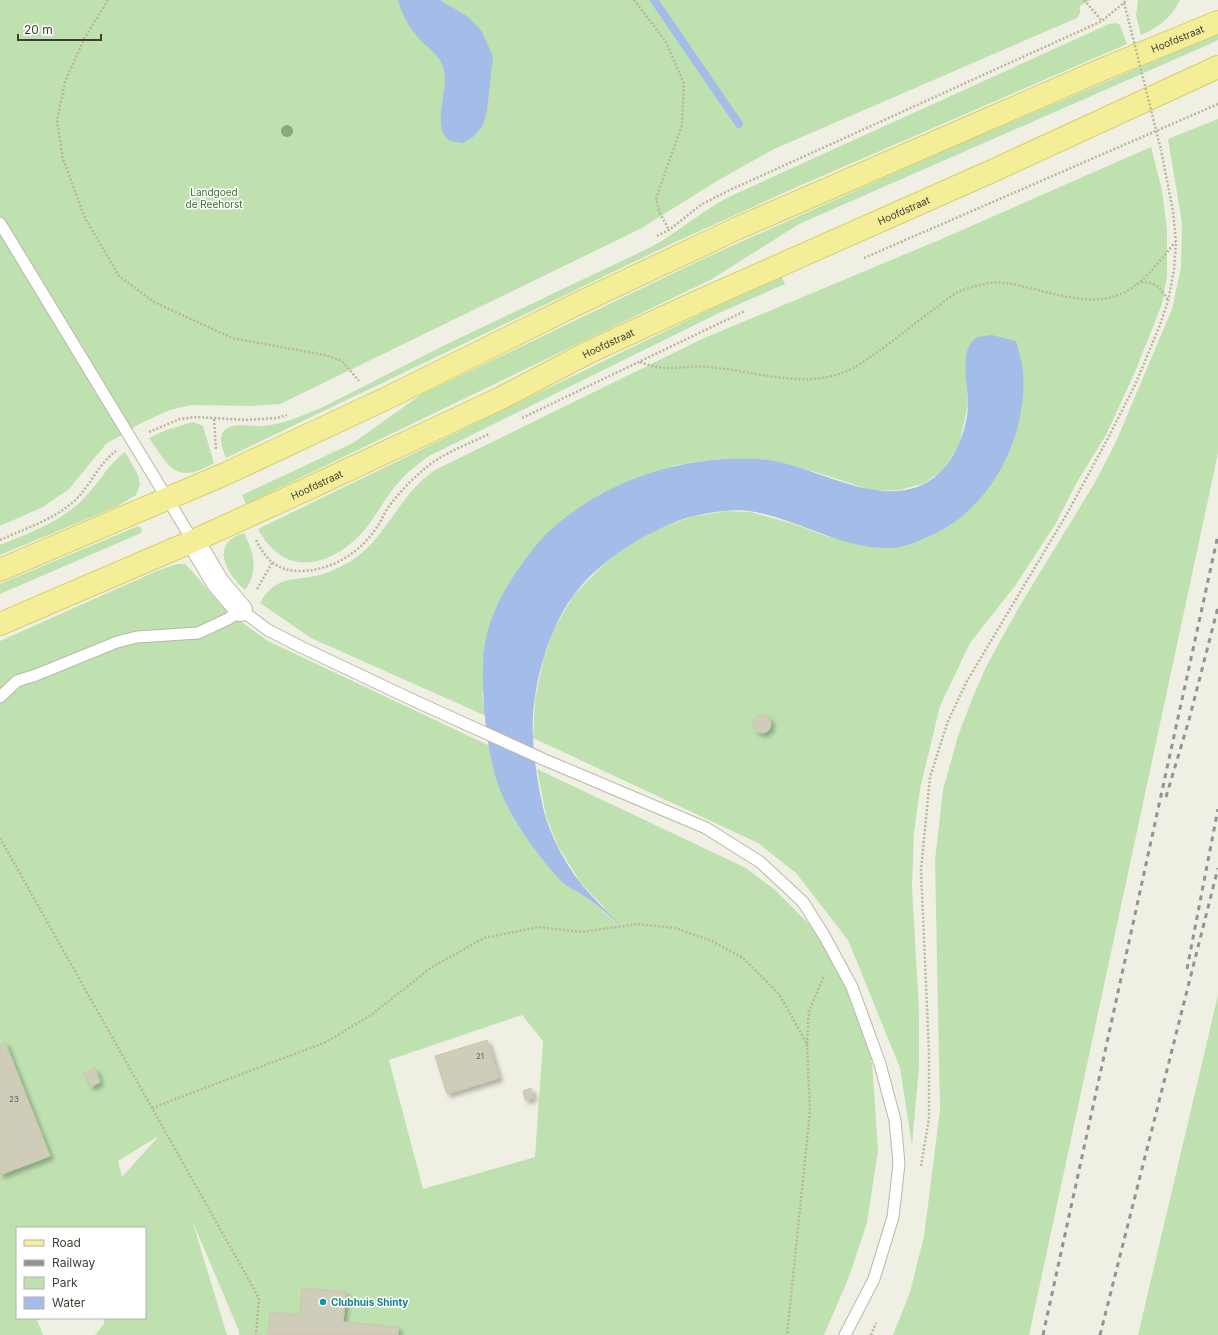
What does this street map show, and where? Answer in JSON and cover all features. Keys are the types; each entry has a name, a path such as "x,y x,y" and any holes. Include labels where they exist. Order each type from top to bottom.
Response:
{"main road":[{"name":"Hoofdstraat","path":"0,570 168,500 378,402 572,306 738,228 1101,70 1218,22"},
{"name":"Hoofdstraat","path":"0,624 193,541 501,398 589,352 696,302 990,172 1218,67"}],"street":[{"path":"193,541 218,583 241,610"}],"lane":[{"path":"0,224 193,541"},
{"path":"0,697 17,681 36,675 117,642 137,637 198,633 228,619 241,610 268,630 298,646 545,760 706,828 753,858 803,902 825,937 852,987 880,1064 895,1120 899,1164 893,1217 874,1279 845,1335"}],"path":[{"path":"108,0 84,39 65,82 56,120 63,159 84,218 119,276 154,302 232,338 325,355 342,361 359,381"},
{"path":"634,0 666,42 684,84 682,125 656,199 660,213 669,230"},
{"path":"1084,0 1102,21"},
{"path":"652,239 669,230 702,204 1102,21 1127,0"},
{"path":"920,1173 929,1118 929,1053 921,870 930,777 948,721 967,681 1068,512 1135,385 1168,301 1174,270 1176,242 1174,211 1162,150 1124,3"},
{"path":"859,260 1218,104"},
{"path":"640,362 658,368 696,366 736,369 770,377 799,381 824,379 841,374 862,363 960,291 996,281 1062,297 1086,301 1108,299 1129,291 1141,282 1176,242"},
{"path":"1141,282 1150,282 1159,286 1168,301"},
{"path":"520,419 751,308"},
{"path":"352,384 366,378"},
{"path":"0,540 51,517 72,503 114,452 147,433 180,419 196,417 260,420 288,414"},
{"path":"272,563 292,571 315,571 333,564 356,551 366,541 405,486 424,469 435,461 494,432"},
{"path":"0,838 259,1298 256,1335"},
{"path":"152,1108 326,1042 371,1015 432,967 484,938 539,927 581,932 638,924 675,928 712,941 743,958 779,994 807,1044"},
{"path":"787,1335 810,1111 807,1044 809,1011 824,976 825,937"}],"green space":[{"name":"Landgoed de Reehorst","path":"0,0 1091,0 1080,6 1080,13 1077,18 774,149 717,181 640,229 280,404 252,406 191,405 170,410 141,423 106,444 69,489 43,507 0,526"},
{"path":"1138,0 1180,0 1173,12 1164,21 1141,35 1136,15"},
{"path":"1116,23 1120,25 1127,44 799,186 669,245 226,458 222,447 221,436 225,430 233,426 261,426 277,424 323,407 445,345 651,247 733,195 1109,24"},
{"path":"1218,34 1218,40 1212,43 799,224 712,279 246,504 242,495 353,443 422,394 705,258 962,143"},
{"path":"1218,119 1218,453 1029,1335 893,1335 910,1292 924,1236 940,1110 935,860 943,790 958,736 987,665 1019,607 1094,484 1115,444 1172,309 1181,268 1182,223 1168,139"},
{"path":"1151,147 1162,190 1167,230 1167,276 1162,304 1135,372 1106,435 1077,482 1056,523 1015,586 970,643 940,706 920,789 914,832 912,887 919,1012 919,1067 912,1145 900,1068 848,940 796,873 758,843 533,738 535,699 543,662 553,631 573,596 620,550 660,528 691,517 726,511 750,512 791,523 826,536 867,546 920,541 947,527 967,512 1005,462 1013,441 1023,395 965,362 968,405 959,445 942,471 925,483 900,490 874,491 819,473 762,459 718,459 676,465 592,500 555,526 532,551 482,695 486,716 311,638 260,603 266,593 280,583 288,580 323,574 351,561 374,540 412,491 435,470 702,339 944,238"},
{"path":"782,277 785,284 719,313 429,456 419,463 397,484 369,525 359,536 332,556 318,561 305,562 292,560 279,554 268,544 258,529 711,309"},
{"path":"193,422 203,426 214,463 191,473 182,473 169,465 149,438 166,430"},
{"path":"125,452 138,475 140,484 136,495 116,507 0,555 0,545 46,525 67,513 77,505 91,491 114,462"},
{"path":"138,526 142,529 141,533 0,594 0,584"},
{"path":"244,533 254,562 252,576 245,590 232,576 224,559 224,551 227,544 233,538"},
{"path":"177,564 185,564 222,605 268,641 490,746 502,794 520,828 563,883 588,898 616,923 602,905 580,882 558,846 546,816 537,769 746,868 775,890 810,925 829,953 865,1024 872,1063 878,1150 867,1223 849,1277 824,1335 239,1335 239,1331 192,1220 227,1335 95,1335 104,1324 104,1319 146,1319 146,1227 16,1227 16,1319 40,1319 37,1320 43,1335 0,1335 0,641 157,571","holes":["522,1015 543,1041 535,1157 423,1189 389,1060","157,1138 122,1177 118,1161"]},
{"path":"1218,995 1218,1335 1138,1335"}],"water":[{"path":"398,0 440,0 467,16 481,30 493,56 487,112 482,127 473,137 463,143 450,141 444,134 441,126 445,78 442,64 436,55 420,40 410,27"},
{"path":"992,335 1016,341 1022,362 1023,378 1022,407 1019,421 1010,450 992,483 972,507 947,527 922,540 892,548 855,544 785,520 749,511 742,510 715,512 701,515 680,520 666,526 640,539 621,551 587,579 564,610 548,645 537,683 534,702 534,756 539,787 548,824 564,858 583,887 619,925 591,901 561,881 552,871 536,851 514,818 502,795 497,781 486,732 483,697 484,653 488,629 502,595 508,585 538,542 555,526 577,509 600,495 625,483 651,473 677,466 704,461 759,459 779,462 864,488 885,491 906,490 926,483 944,469 962,437 968,403 965,369 967,351 970,344 976,338"}],"building":[{"path":"758,715 766,715 771,720 769,731 766,733 758,733 753,728 753,720"},
{"path":"487,1040 499,1078 447,1094 435,1056"},
{"path":"5,1042 50,1156 0,1175 0,1045"},
{"path":"95,1068 100,1082 91,1087 84,1073"},
{"path":"531,1088 533,1098 525,1100 523,1091"},
{"name":"Clubhuis Shinty","path":"302,1288 346,1292 343,1322 398,1327 398,1335 268,1335 270,1312 300,1315"}],"waterway":[{"path":"654,0 739,124"}],"railway":[{"path":"1043,1335 1218,535"},
{"path":"1166,797 1189,720 1218,607"},
{"path":"1187,969 1218,809"},
{"path":"1100,1335 1218,868"}],"place":[{"name":"Clubhuis Shinty","path":"323,1302"}]}
